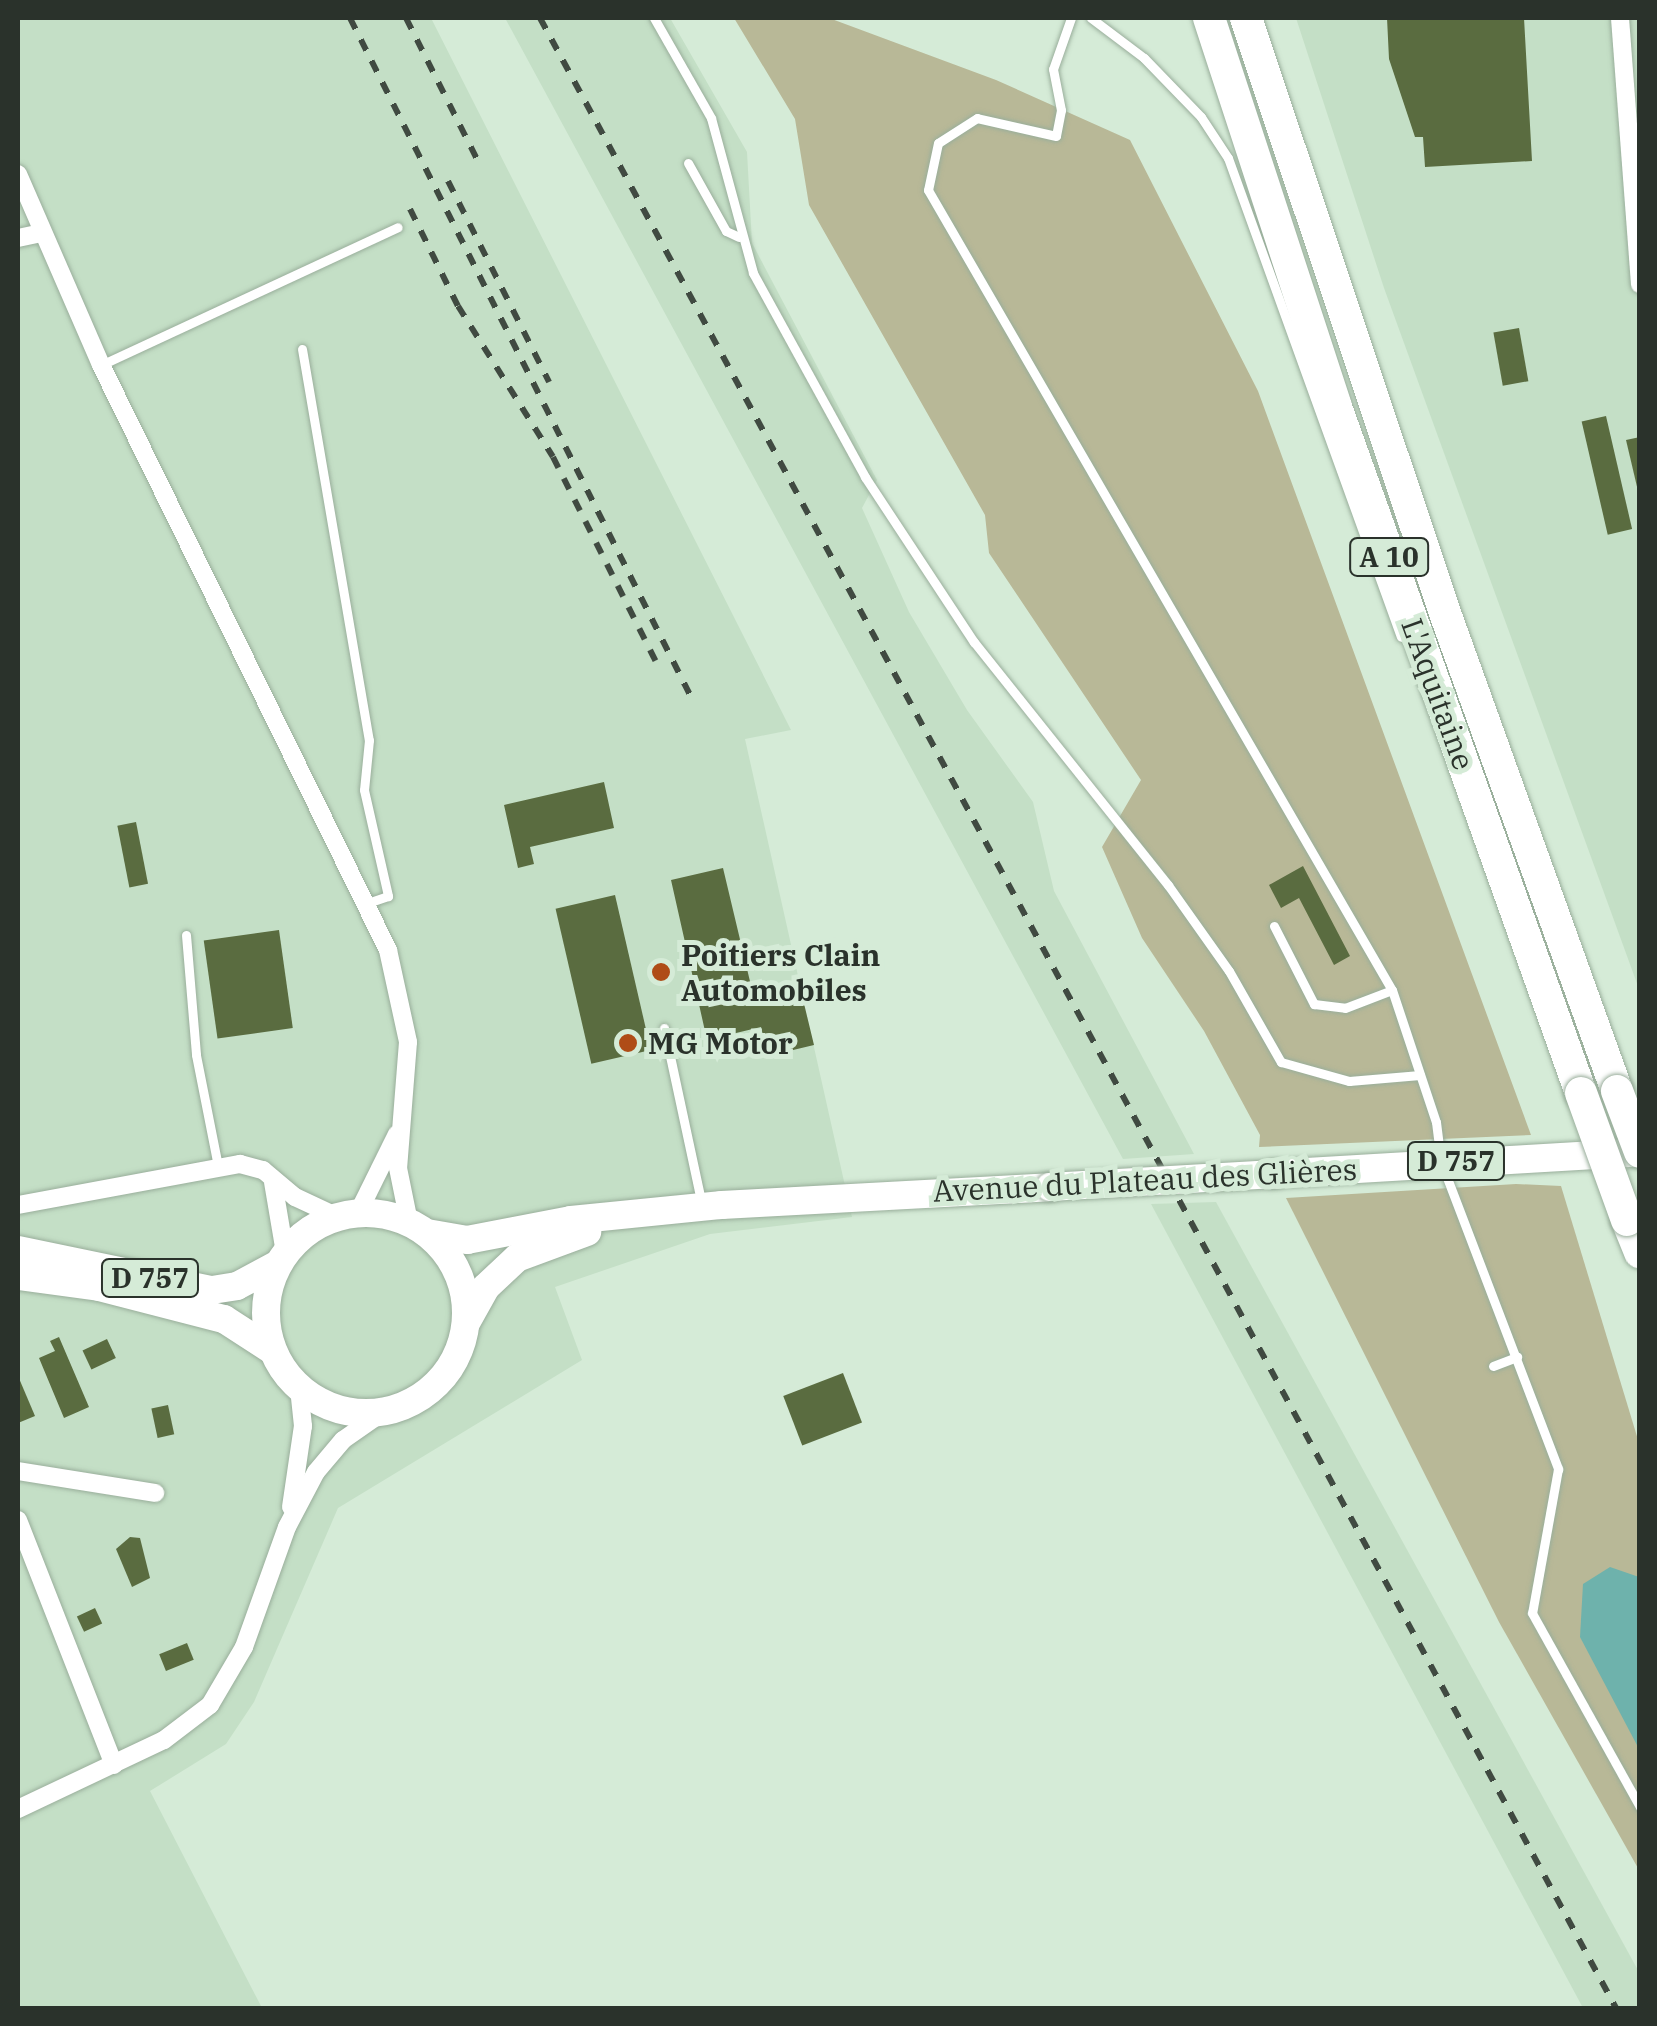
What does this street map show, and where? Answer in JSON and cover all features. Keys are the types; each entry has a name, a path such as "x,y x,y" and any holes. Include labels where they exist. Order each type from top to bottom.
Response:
{"highway":[{"name":"L'Aquitaine","path":"1209,18 1336,407 1640,1253"},
{"name":"L'Aquitaine","path":"1246,18 1427,560 1640,1152"}],"main road":[{"name":"Avenue du Plateau des Glières","path":"418,1228 468,1240 702,1206 1640,1152"},
{"name":"Avenue du Plateau des Glières","path":"466,1323 486,1287 516,1258 652,1213"},
{"path":"348,1215 418,1228 450,1258 463,1289 466,1323 448,1372 408,1404 383,1412 338,1410 299,1388 272,1350 266,1321 282,1259 308,1231 348,1215"},
{"name":"D 757","path":"18,1250 212,1290 236,1286 282,1259"},
{"name":"D 757","path":"18,1276 99,1287 224,1319 272,1350"}],"street":[{"path":"1620,18 1638,285"},
{"path":"18,174 101,365 368,903 392,963 408,1042 398,1183 418,1228"},
{"path":"18,238 41,233"},
{"path":"18,1204 115,1192 218,1166 252,1166 273,1182 348,1215 403,1120"},
{"path":"273,1182 282,1259"},
{"path":"287,1527 303,1426 299,1388"},
{"path":"18,1809 164,1740 210,1705 244,1646 287,1527 329,1454 383,1412"},
{"path":"18,1471 155,1493"},
{"path":"18,1520 114,1764"}],"lane":[{"path":"654,18 711,118 739,237 917,562 1168,885 1230,971 1281,1062 1350,1080 1420,1075"},
{"path":"1070,18 1053,68 1060,110 1056,136 997,118 977,118 938,144 928,190 1392,990 1420,1075 1441,1162 1558,1469 1532,1613 1640,1807"},
{"path":"1090,18 1144,58 1201,117 1228,158 1398,628 1472,791"},
{"path":"688,163 726,232 739,237"},
{"path":"101,365 398,227"},
{"path":"302,349 369,740 364,790 388,896 368,903"},
{"path":"1274,926 1314,1004 1345,1008 1392,990"},
{"path":"186,935 196,1054 218,1166"},
{"path":"664,1028 702,1206"},
{"path":"1492,1366 1517,1357"}],"shaded area":[{"path":"18,18 431,18 791,730 745,739 852,1217 710,1234 555,1287 582,1360 338,1508 254,1702 226,1744 150,1791 262,2008 18,2008"},
{"path":"505,18 670,18 747,152 752,243 877,480 862,508 909,612 967,710 1033,802 1054,891 1194,1154 1123,1159"},
{"path":"734,18 829,18 996,80 1130,140 1258,391 1531,1135 1259,1147 1260,1135 1204,1031 1142,938 1102,847 1141,780 989,553 985,515 809,205 795,119"},
{"path":"1296,18 1639,18 1639,989 1384,288"},
{"path":"1516,1184 1561,1186 1639,1443 1639,1870 1499,1622 1286,1198"},
{"path":"1216,1202 1639,1972 1639,2008 1583,2008 1151,1204"}],"water":[{"path":"1610,1567 1639,1577 1639,1749 1580,1637 1583,1584"}],"building":[{"path":"1387,18 1524,18 1532,161 1425,167 1423,137 1415,137 1389,59"},
{"path":"1519,328 1528,381 1503,386 1493,333"},
{"path":"1606,416 1632,529 1608,535 1582,422"},
{"path":"1640,437 1640,491 1638,491 1626,440"},
{"path":"604,782 614,828 530,847 534,864 518,868 504,805"},
{"path":"136,822 148,884 129,887 117,826"},
{"path":"1303,866 1350,956 1334,965 1299,898 1281,908 1269,885"},
{"path":"723,868 753,994 799,983 814,1045 768,1056 761,1027 707,1040 671,880"},
{"path":"615,895 651,1050 591,1064 556,909"},
{"path":"279,930 293,1028 218,1039 204,941"},
{"path":"59,1337 89,1407 64,1418 39,1358 55,1351 50,1341"},
{"path":"107,1339 116,1358 91,1369 83,1350"},
{"path":"843,1373 862,1422 802,1445 783,1396"},
{"path":"18,1376 35,1416 18,1423"},
{"path":"168,1405 174,1434 158,1438 151,1409"},
{"path":"130,1537 140,1538 150,1578 132,1587 116,1549"},
{"path":"95,1608 102,1623 84,1632 77,1616"},
{"path":"187,1643 194,1660 166,1671 159,1654"}],"railway":[{"path":"350,18 691,697"},
{"path":"406,18 479,163"},
{"path":"540,18 1616,2008"},
{"path":"448,181 549,382"},
{"path":"410,209 458,306 553,457 660,670"}],"place":[{"name":"Poitiers Clain Automobiles","path":"661,972"},
{"name":"MG Motor","path":"628,1043"}]}
